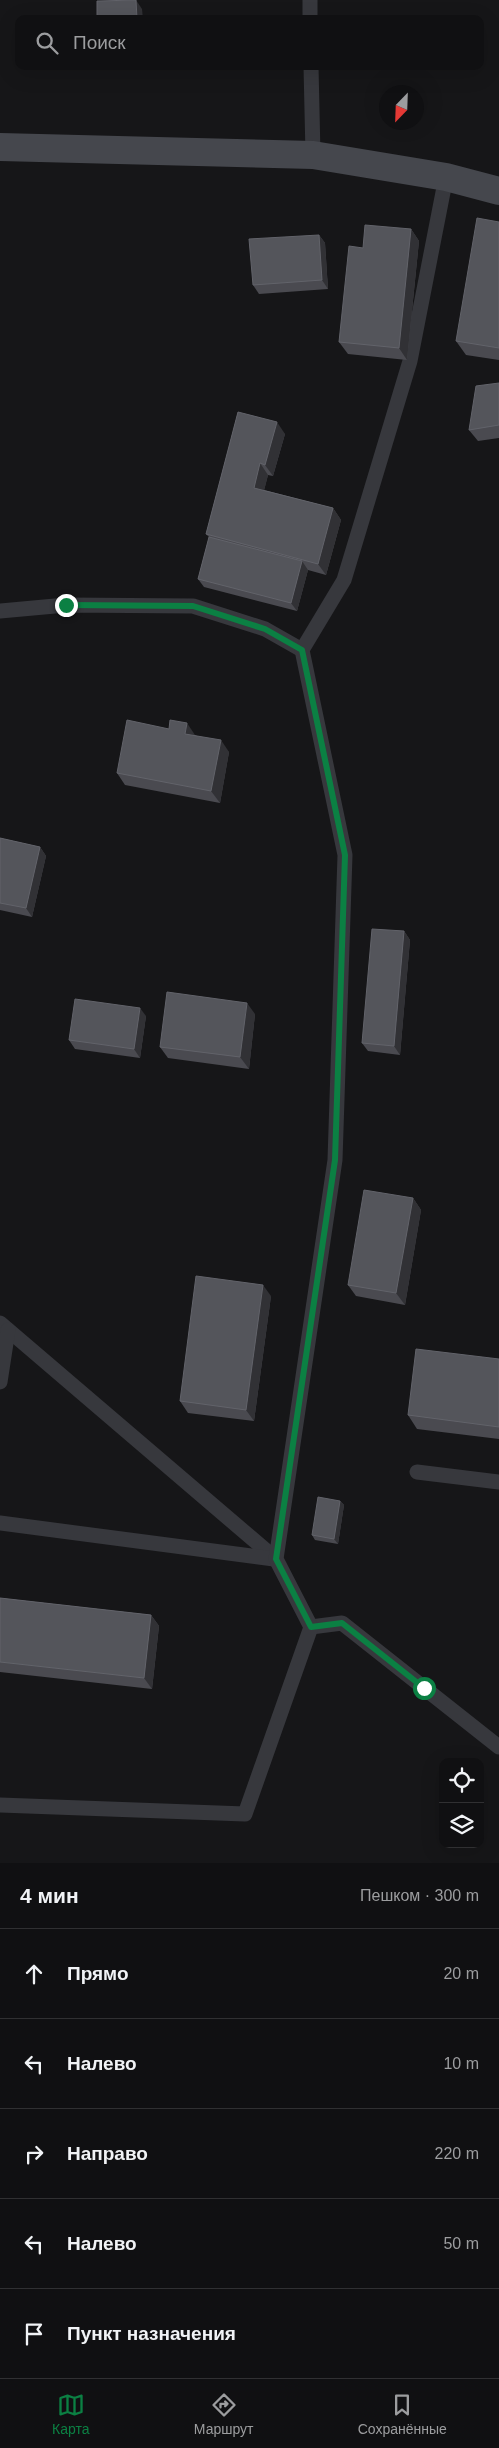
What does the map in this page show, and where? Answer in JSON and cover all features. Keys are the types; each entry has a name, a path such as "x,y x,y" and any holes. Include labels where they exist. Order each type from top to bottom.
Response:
{"street":[{"path":"0,147 313,155 446,177 499,191"}],"lane":[{"path":"310,0 310,15"},
{"path":"311,70 313,155"},
{"path":"276,1559 335,1160 345,865 345,855 302,650 344,580 410,361 446,177"},
{"path":"0,611 66,605 193,606 265,629 302,650"},
{"path":"0,1805 245,1814 311,1627 276,1559 4,1326"},
{"path":"0,1382 4,1326"},
{"path":"417,1472 499,1482"},
{"path":"0,1523 276,1559"},
{"path":"311,1627 342,1623 499,1747"}],"building":[{"path":"136,0 137,15 97,15 97,1"},
{"path":"477,218 499,222 499,348 456,341"},
{"path":"365,225 411,229 399,348 339,342 349,246 363,248"},
{"path":"319,235 322,280 253,285 249,239"},
{"path":"499,383 499,425 469,430 476,386"},
{"path":"238,412 277,422 265,465 260,463 254,488 333,508 318,564 206,534"},
{"path":"209,537 302,561 291,603 198,579"},
{"path":"127,720 169,729 170,720 187,723 185,734 221,740 211,791 117,773"},
{"path":"0,838 40,847 26,908 0,903"},
{"path":"372,929 404,931 394,1046 362,1043"},
{"path":"167,992 247,1003 240,1057 160,1047"},
{"path":"75,999 140,1008 134,1049 69,1040"},
{"path":"364,1190 413,1198 396,1293 348,1285"},
{"path":"196,1276 263,1285 246,1410 180,1401"},
{"path":"416,1349 499,1359 499,1427 408,1415"},
{"path":"318,1497 340,1501 334,1539 312,1535"},
{"path":"0,1598 151,1615 144,1678 0,1662"}],"route":[{"path":"66,605 193,606 265,629 302,650 345,855 335,1160 276,1559 311,1627 342,1623 424,1688"}]}
